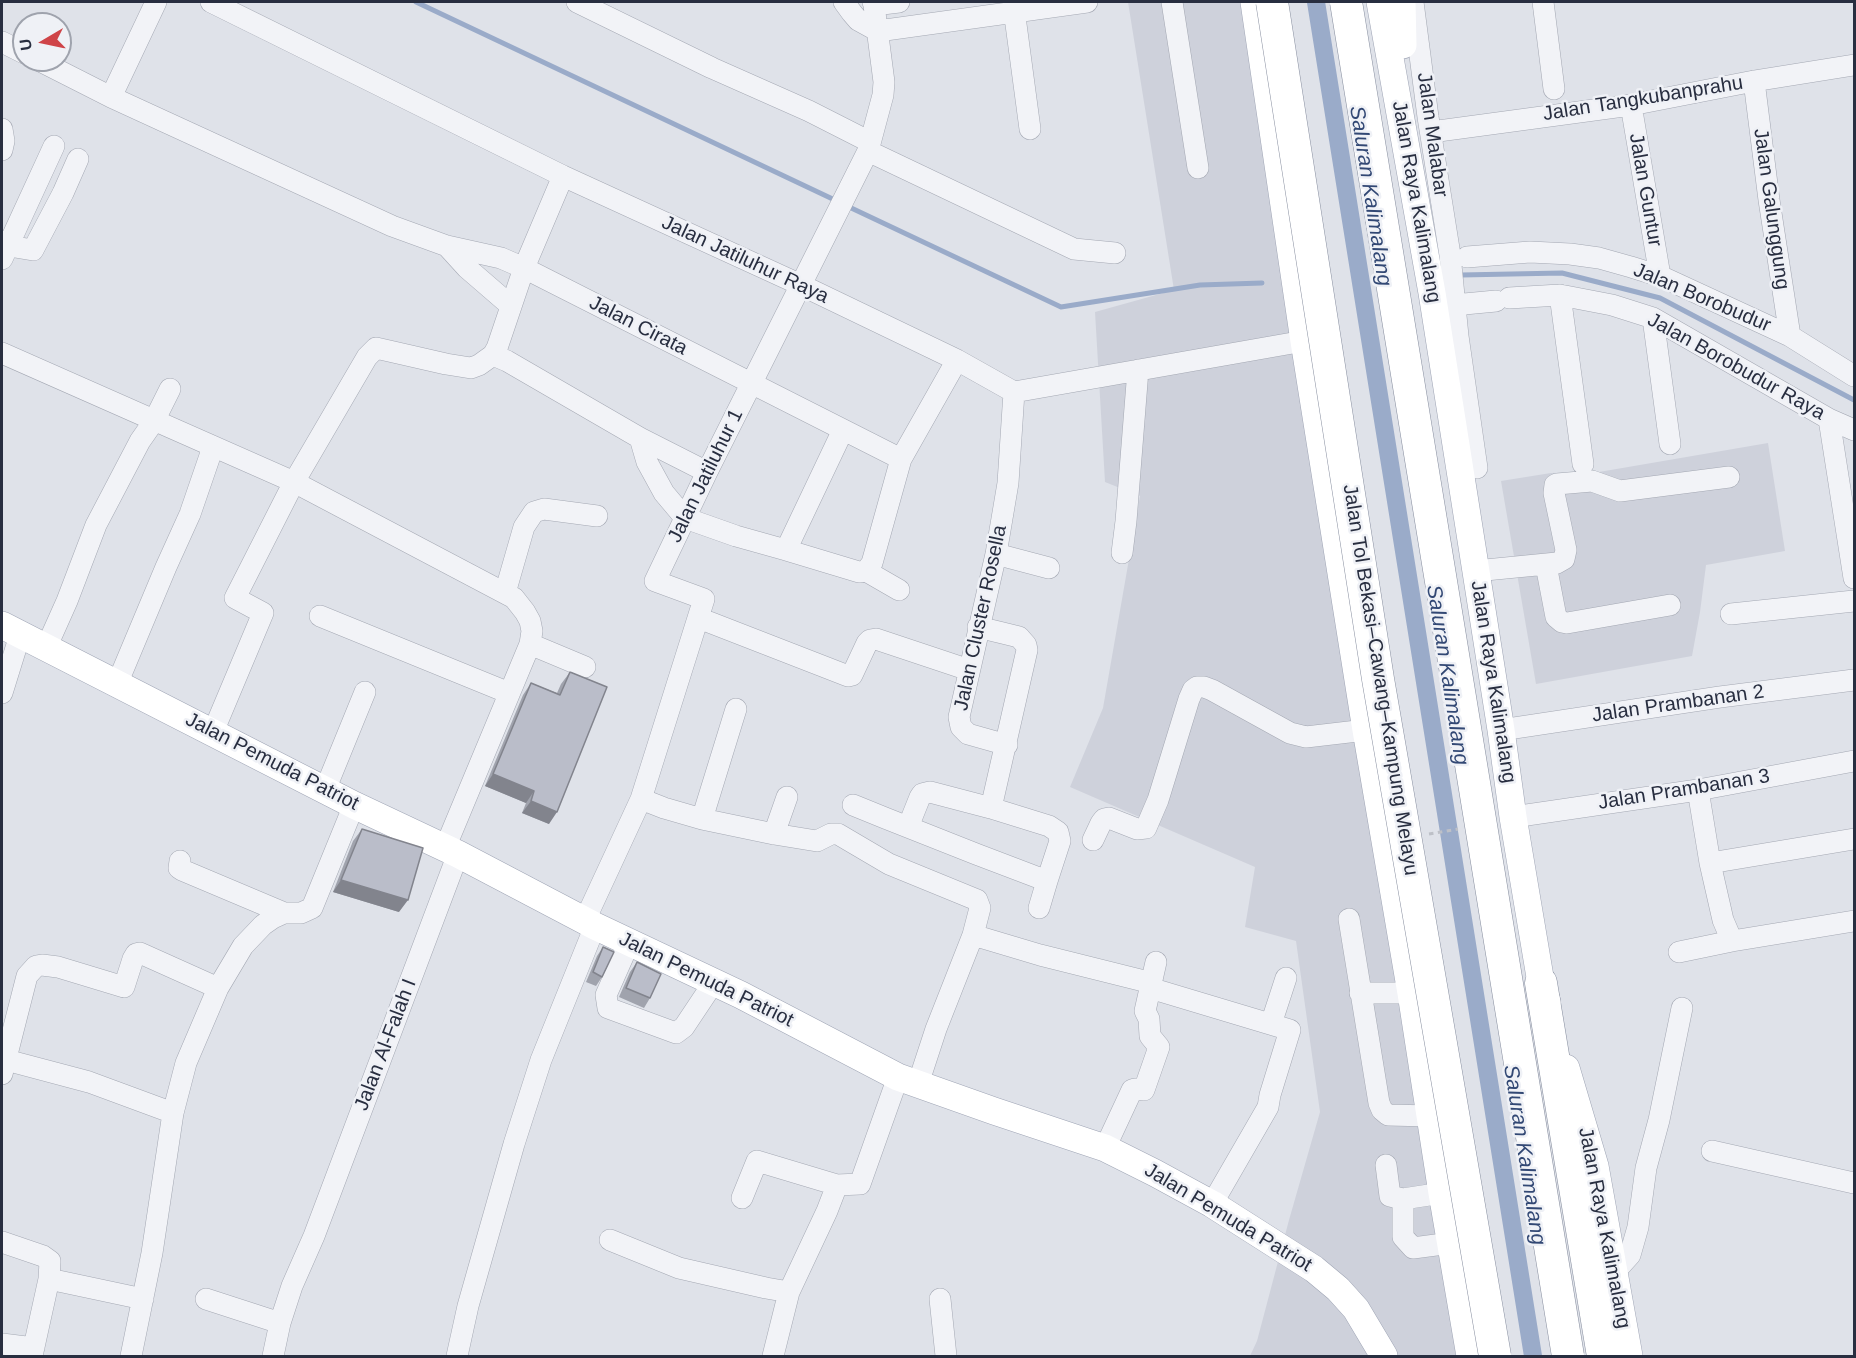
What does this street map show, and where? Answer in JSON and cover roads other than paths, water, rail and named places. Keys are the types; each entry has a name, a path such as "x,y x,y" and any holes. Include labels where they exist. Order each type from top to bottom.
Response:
{"highway":[{"path":"1346,2 1568,1356"},
{"name":"Jalan Tol Bekasi–Cawang–Kampung Melayu","path":"1257,5 1378,680 1495,1356"},
{"path":"1541,983 1603,1356"}],"main road":[{"name":"Jalan Raya Kalimalang","path":"1380,2 1410,163 1444,306 1483,570 1501,730 1541,983 1595,1166 1629,1356"},
{"path":"1402,2 1422,123 1410,163"},
{"path":"1257,5 1304,341 1470,1356"},
{"name":"Jalan Pemuda Patriot","path":"11,630 325,790 452,851 629,943 714,982 908,1081 1105,1148 1212,1204 1314,1269 1338,1289 1356,1309 1383,1356"}],"street":[{"path":"111,97 156,2"},
{"name":"Jalan Jatiluhur Raya","path":"211,2 564,176 957,360 1014,392"},
{"path":"577,2 712,68 809,111 869,146 1074,249 1115,253"},
{"path":"844,2 858,20 878,31 1014,6 1087,2"},
{"path":"874,3 899,2"},
{"path":"1172,2 1198,168"},
{"name":"Jalan Malabar","path":"1413,2 1422,123 1450,255 1444,306 1477,468"},
{"path":"1543,2 1554,89"},
{"name":"Jalan Jatiluhur 1","path":"457,1356 468,1306 514,1144 541,1060 590,923 641,799 704,599 655,581 869,146 883,95 884,82 874,3"},
{"path":"1014,6 1030,129"},
{"name":"Jalan Tangkubanprahu","path":"1422,123 1631,105 1854,65"},
{"name":"Jalan Cirata","path":"62,72 111,97 392,226 447,246 487,254 524,268 900,459"},
{"name":"Jalan Galunggung","path":"1755,81 1769,200 1790,336"},
{"name":"Jalan Guntur","path":"1631,105 1660,276"},
{"path":"2,129 4,141 2,150"},
{"path":"54,146 4,249 33,249 78,159"},
{"path":"213,732 263,613 235,598 294,482 367,357 376,348 462,368 471,368 493,355 524,268 564,176"},
{"path":"447,246 467,268 511,306"},
{"name":"Jalan Borobudur","path":"1467,257 1530,252 1570,254 1599,258 1660,276 1790,336 1854,376"},
{"path":"1560,295 1583,464"},
{"name":"Jalan Borobudur Raya","path":"1444,306 1560,295 1612,305 1653,318 1828,418 1854,430"},
{"path":"1653,318 1670,444"},
{"path":"1014,392 1304,341"},
{"path":"2,353 294,482 506,593 514,598 530,621 532,631 530,644 585,667"},
{"path":"493,355 640,438 707,472"},
{"path":"866,571 872,562 900,459 957,360"},
{"path":"1122,553 1138,370"},
{"path":"46,648 96,525 170,389"},
{"name":"Jalan Cluster Rosella","path":"1007,745 973,736 961,727 959,717 996,554 1011,458 1014,392"},
{"path":"1828,418 1854,578"},
{"path":"786,550 843,430"},
{"path":"640,438 647,462 664,493 685,518 736,536 859,572 866,571 899,590"},
{"path":"117,684 190,514 213,447"},
{"path":"1483,570 1561,562 1566,556 1554,493 1557,484 1592,481 1620,490 1729,477"},
{"path":"506,593 524,527 534,512 544,509 597,516"},
{"path":"996,554 1049,568"},
{"path":"1546,565 1556,617 1562,622 1670,605"},
{"path":"1731,614 1854,601"},
{"path":"320,616 509,693"},
{"path":"709,622 848,676 852,675 867,643 876,639 969,670"},
{"path":"978,627 1015,635 1026,645 1027,650 991,808"},
{"path":"2,693 11,630"},
{"name":"Jalan Al-Falah I","path":"273,1356 280,1323 292,1286 314,1236 509,693 530,644"},
{"name":"Jalan Prambanan 2","path":"1501,730 1720,696 1854,680"},
{"path":"1093,840 1104,819 1109,818 1137,829 1146,828 1158,800 1189,699 1197,687 1212,690 1290,733 1306,737 1366,730"},
{"path":"325,790 365,692"},
{"path":"702,819 736,709"},
{"name":"Jalan Prambanan 3","path":"1514,817 1698,789 1854,761"},
{"path":"1698,789 1710,863 1723,920 1732,941"},
{"path":"908,827 920,796 926,792 938,793 1049,826 1058,832 1060,841 1039,908"},
{"path":"774,834 788,797"},
{"path":"641,799 702,819 774,834 817,841 831,834 838,834 889,864 977,900 980,908 973,935 936,1029 908,1081 860,1184 837,1185 757,1161 742,1198"},
{"path":"180,861 179,868 182,870 284,913 302,913 312,908 354,804"},
{"path":"853,805 1047,881"},
{"path":"1710,863 1854,839"},
{"path":"131,1356 152,1253 173,1113 186,1063 218,988 243,946 263,925 284,913"},
{"path":"1349,919 1379,1103 1388,1115 1430,1116"},
{"path":"1679,952 1854,921"},
{"path":"973,935 1290,1029 1270,1095 1269,1107 1212,1204"},
{"path":"629,943 606,995 608,1008 675,1033 684,1027 714,982"},
{"path":"173,1113 89,1082 3,1065 27,976 36,966 42,965 58,967 124,987 135,954 140,953 218,988"},
{"path":"1105,1148 1132,1090 1144,1090 1159,1047 1150,1036 1149,1019 1145,1011 1156,962"},
{"path":"1271,1024 1286,978"},
{"path":"1360,993 1411,993"},
{"path":"1613,1269 1621,1265 1630,1255 1638,1227 1646,1168 1659,1120 1682,1008"},
{"path":"1712,1151 1854,1183"},
{"path":"1386,1164 1390,1196 1403,1200 1442,1194"},
{"path":"773,1356 789,1292 837,1185"},
{"path":"1403,1200 1403,1237 1413,1248 1451,1243"},
{"path":"610,1240 679,1268 789,1292"},
{"path":"2,1242 49,1259 50,1262 49,1279 33,1352 2,1344"},
{"path":"49,1279 143,1299"},
{"path":"206,1299 280,1323"},
{"path":"940,1299 946,1356"}],"waterway":[{"path":"416,2 839,202"},
{"name":"Saluran Kalimalang","path":"1316,2 1533,1356"},
{"path":"847,206 1061,307 1200,285 1262,283"},
{"path":"1461,275 1562,273 1660,298 1854,400"}]}
